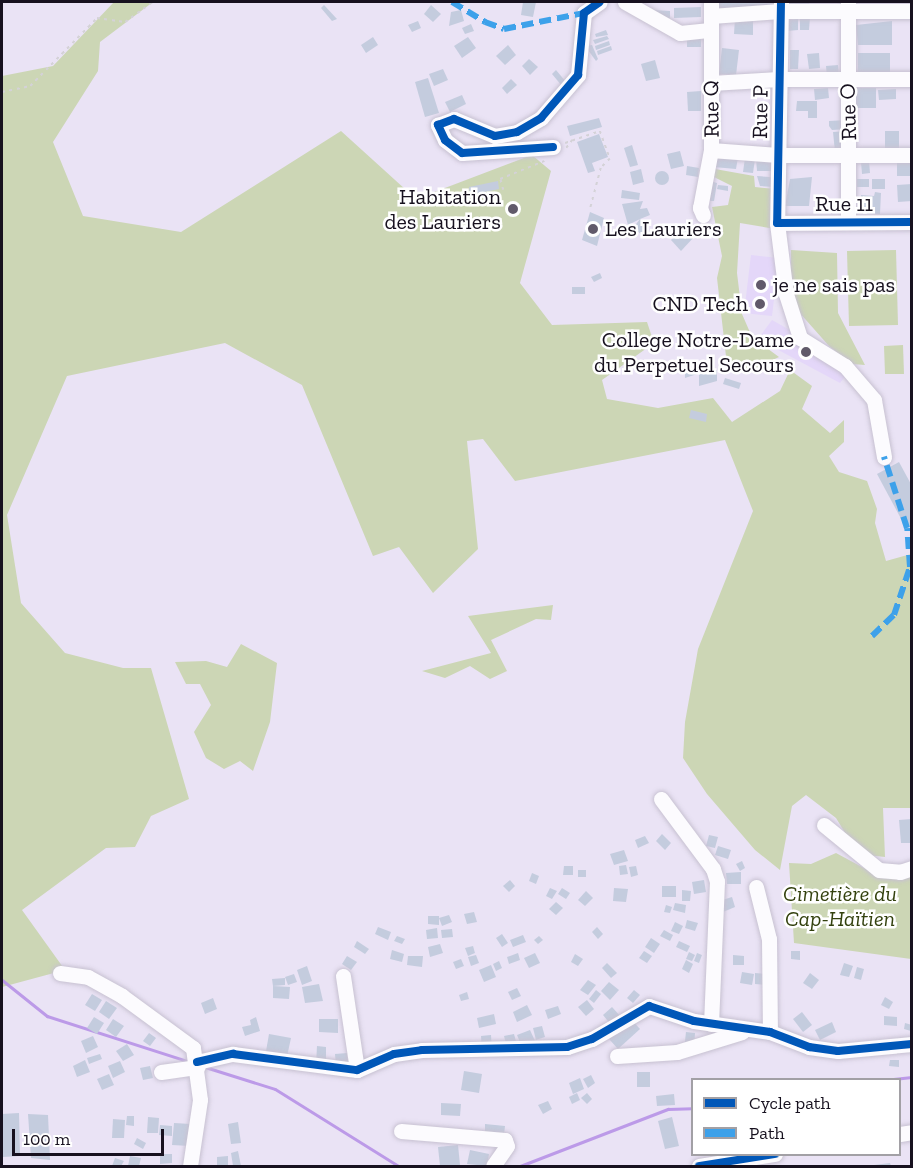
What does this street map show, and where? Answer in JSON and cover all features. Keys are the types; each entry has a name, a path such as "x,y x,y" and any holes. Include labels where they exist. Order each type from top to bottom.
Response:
{"street":[{"path":"555,153 462,153 445,140 438,125 454,119 495,136 517,132 541,118 578,75 584,13 600,2"},
{"path":"625,2 680,33 710,16 781,6 912,11"},
{"name":"Rue P","path":"781,6 777,223 786,294 800,338 860,380 874,400 884,458"},
{"name":"Rue O","path":"848,7 846,79 850,155 849,222"},
{"name":"Rue Q","path":"703,215 700,207 711,150 710,16"},
{"path":"711,83 779,79 912,79"},
{"path":"711,150 778,155 912,155"},
{"name":"Rue 11","path":"777,223 912,222"},
{"path":"661,799 717,881 711,1024"},
{"path":"824,825 879,870 900,872 912,868"},
{"path":"756,886 769,939 771,1032"},
{"path":"60,973 88,977 122,996 186,1040 198,1064 200,1100 190,1167"},
{"path":"343,976 357,1070"},
{"path":"161,1072 233,1054 357,1070 394,1054 422,1050 567,1047 592,1039 649,1006 711,1024 748,1031 771,1032 809,1047 838,1052 912,1044"},
{"path":"617,1056 677,1052 748,1031"},
{"path":"401,1131 505,1140 507,1146 493,1167"},
{"path":"699,1166 768,1156"}],"path":[{"path":"2,92 30,86 97,18 125,22 153,2"},
{"path":"502,190 500,179 555,153 572,140 600,131 610,159 601,168 590,210"},
{"path":"555,153 572,140"}],"shaded area":[{"name":"je ne sais pas","path":"751,255 779,258 772,316 744,313"},
{"name":"College Notre-Dame du Perpetuel Secours","path":"772,320 853,366 840,383 758,339"}],"green space":[{"path":"114,2 153,2 100,42 98,71 53,142 83,216 181,232 341,131 416,199 532,155 551,171 520,283 552,325 647,322 654,343 602,380 607,399 658,408 713,398 732,422 780,391 790,370 812,386 802,409 830,433 844,420 844,442 829,456 839,472 867,481 877,509 875,523 886,561 911,554 911,808 883,808 885,857 858,854 836,818 806,795 792,806 780,870 755,850 707,794 683,758 685,722 698,649 753,511 725,440 515,481 483,439 467,441 478,549 433,593 399,547 373,556 302,385 225,343 67,376 7,515 21,603 65,653 123,668 151,668 189,799 151,816 135,847 106,848 22,910 65,970 2,987 2,76 53,66"},
{"path":"715,169 754,176 755,187 775,189 775,229 740,223 737,273 742,314 752,337 779,357 747,372 727,365 717,278 722,256 712,207 728,205 732,186 712,176"},
{"path":"791,250 837,253 838,313 865,365 852,364 829,346 798,311 791,291"},
{"path":"896,250 898,325 849,326 847,251"},
{"path":"903,345 904,374 885,374 884,346"},
{"path":"553,605 551,620 536,619 491,640 507,671 490,679 470,666 445,678 422,671 491,653 468,616"},
{"path":"241,644 277,663 270,722 253,771 240,761 224,769 206,758 194,732 211,705 200,684 186,684 175,662 206,661 227,667"},
{"name":"Cimetière du Cap-Haïtien","path":"836,853 875,874 911,874 911,959 794,943 789,863 811,864"}],"building":[{"path":"523,2 536,2 533,17 521,15"},
{"path":"714,2 777,2 777,8 714,8"},
{"path":"785,2 809,2 810,7 785,8"},
{"path":"324,5 337,19 332,21 321,8"},
{"path":"431,5 441,14 433,22 424,14"},
{"path":"701,7 701,17 674,18 674,8"},
{"path":"461,10 464,21 449,26 451,12"},
{"path":"652,10 670,11 670,18 652,17"},
{"path":"800,17 810,17 809,30 800,30"},
{"path":"735,18 753,19 753,35 734,34"},
{"path":"798,19 798,30 787,31 786,20"},
{"path":"418,21 421,28 412,32 408,25"},
{"path":"892,21 892,45 858,45 856,25"},
{"path":"471,24 474,31 465,34 462,28"},
{"path":"606,30 608,35 596,37 595,34"},
{"path":"687,33 701,33 701,47 687,47"},
{"path":"607,36 609,39 595,44 593,40"},
{"path":"373,37 378,45 366,53 361,45"},
{"path":"468,37 476,48 462,58 454,46"},
{"path":"609,41 610,45 596,50 595,46"},
{"path":"508,45 516,55 505,65 496,56"},
{"path":"592,45 598,59 596,61 585,46"},
{"path":"611,46 612,50 598,55 597,51"},
{"path":"722,48 739,50 736,75 719,74"},
{"path":"790,50 799,50 798,69 790,69"},
{"path":"819,53 820,68 809,69 807,54"},
{"path":"858,53 890,53 890,77 858,77"},
{"path":"529,59 538,67 530,75 522,66"},
{"path":"655,60 660,78 646,81 641,64"},
{"path":"838,65 839,76 827,77 826,66"},
{"path":"443,69 448,80 434,86 429,74"},
{"path":"556,70 566,82 562,86 552,74"},
{"path":"428,78 439,113 425,117 415,82"},
{"path":"511,79 517,85 507,94 502,88"},
{"path":"828,88 829,98 815,100 814,89"},
{"path":"856,88 876,88 876,108 856,108"},
{"path":"896,89 896,99 879,100 878,90"},
{"path":"701,91 701,111 688,111 687,92"},
{"path":"462,95 466,104 450,112 445,102"},
{"path":"797,101 817,101 817,118 808,118 808,111 796,111"},
{"path":"599,118 602,127 570,136 567,126"},
{"path":"847,120 847,129 832,130 829,126 829,121"},
{"path":"847,131 848,151 835,152 833,132"},
{"path":"885,131 899,131 899,149 885,148"},
{"path":"599,134 608,157 592,163 595,171 588,173 577,142"},
{"path":"632,145 638,165 630,167 624,148"},
{"path":"680,151 684,166 671,169 667,154"},
{"path":"715,155 738,157 736,169 714,167"},
{"path":"756,157 771,157 771,171 757,171"},
{"path":"745,158 755,159 753,173 743,172"},
{"path":"869,161 870,173 862,174 861,162"},
{"path":"897,162 912,162 912,176 897,176"},
{"path":"687,166 699,168 698,177 686,175"},
{"path":"641,169 644,182 633,185 630,172"},
{"path":"662,171 667,173 669,178 667,183 662,185 657,183 655,178 657,173"},
{"path":"757,176 770,177 775,180 775,187 760,186"},
{"path":"812,177 809,206 785,206 790,179"},
{"path":"857,179 869,179 869,187 857,187"},
{"path":"872,179 885,179 885,189 872,189"},
{"name":"Habitation des Lauriers","path":"498,181 499,189 470,195 469,187"},
{"path":"710,181 717,183 714,201 710,201"},
{"path":"912,184 912,201 898,202 897,185"},
{"path":"718,185 728,186 728,191 717,189"},
{"path":"622,190 640,193 639,200 621,198"},
{"path":"875,192 881,193 880,214 860,213 861,195 874,196"},
{"path":"643,201 640,209 647,208 650,215 628,225 622,204"},
{"name":"Les Lauriers","path":"590,212 604,218 597,246 582,240"},
{"path":"640,219 648,226 641,234 633,228"},
{"path":"684,227 694,237 681,251 671,240"},
{"path":"600,273 602,278 594,282 591,277"},
{"path":"572,287 585,287 585,294 572,294"},
{"path":"685,368 697,368 697,374 685,378"},
{"path":"699,370 717,370 717,381 699,386"},
{"path":"725,378 741,383 739,389 723,384"},
{"path":"691,410 707,414 706,422 689,418"},
{"path":"899,462 912,486 912,525 906,528 877,474"},
{"path":"912,819 912,843 901,843 899,820"},
{"path":"662,834 671,843 665,850 656,841"},
{"path":"709,835 718,837 715,848 706,846"},
{"path":"645,836 649,843 638,848 635,840"},
{"path":"718,846 731,850 728,859 715,855"},
{"path":"624,850 628,861 614,865 610,854"},
{"path":"742,861 745,868 740,871 736,864"},
{"path":"626,865 628,874 620,875 619,866"},
{"path":"564,866 573,866 573,875 563,875"},
{"path":"636,866 638,875 631,877 629,867"},
{"path":"578,870 586,870 586,877 578,877"},
{"path":"741,872 741,884 727,884 726,873"},
{"path":"532,873 539,876 536,884 529,881"},
{"path":"510,880 515,886 509,892 503,886"},
{"path":"704,880 706,892 694,894 692,882"},
{"path":"662,886 676,886 676,897 662,897"},
{"path":"550,888 557,891 552,899 546,896"},
{"path":"562,888 570,893 566,899 558,894"},
{"path":"614,888 628,889 626,902 613,901"},
{"path":"682,890 691,891 690,901 682,901"},
{"path":"586,891 593,898 585,906 578,900"},
{"path":"732,897 735,907 723,912 719,901"},
{"path":"556,902 563,908 556,915 549,909"},
{"path":"675,903 686,905 685,913 673,910"},
{"path":"666,905 672,907 670,913 664,912"},
{"path":"474,912 477,922 467,924 464,914"},
{"path":"449,915 452,922 442,926 439,918"},
{"path":"428,916 439,916 439,925 428,924"},
{"path":"687,920 698,923 695,931 685,928"},
{"path":"675,922 683,926 679,934 671,931"},
{"path":"378,927 391,932 388,940 375,934"},
{"path":"597,927 603,934 598,939 592,932"},
{"path":"437,928 438,938 427,939 426,930"},
{"path":"452,929 453,937 442,938 441,930"},
{"path":"664,930 673,935 670,941 660,936"},
{"path":"502,934 508,943 502,947 496,938"},
{"path":"523,935 526,942 513,947 510,940"},
{"path":"397,936 405,939 402,944 394,941"},
{"path":"539,936 543,940 538,944 534,940"},
{"path":"651,938 660,944 654,953 645,947"},
{"path":"357,941 369,949 365,954 354,947"},
{"path":"679,941 690,946 687,952 676,947"},
{"path":"440,944 443,953 430,957 428,947"},
{"path":"473,946 475,953 468,956 465,948"},
{"path":"392,950 404,954 402,962 390,959"},
{"path":"644,951 652,956 647,963 639,958"},
{"path":"791,951 800,951 800,960 791,959"},
{"path":"689,952 695,955 692,961 686,959"},
{"path":"518,953 520,960 509,964 507,957"},
{"path":"535,953 540,963 529,968 524,958"},
{"path":"697,953 702,955 699,963 694,961"},
{"path":"575,954 583,959 578,966 571,962"},
{"path":"476,955 479,963 471,966 468,957"},
{"path":"733,955 744,956 744,965 733,965"},
{"path":"347,956 357,962 351,970 342,964"},
{"path":"408,956 423,956 422,967 407,965"},
{"path":"461,959 464,966 456,969 453,962"},
{"path":"686,960 693,964 689,973 682,969"},
{"path":"499,961 502,968 496,971 493,964"},
{"path":"607,963 617,973 611,978 602,968"},
{"path":"844,963 853,966 849,977 840,975"},
{"path":"491,965 496,977 484,982 479,970"},
{"path":"307,966 312,981 302,985 297,970"},
{"path":"857,967 864,969 861,980 854,978"},
{"path":"742,972 754,974 752,985 740,983"},
{"path":"755,973 768,974 767,985 755,984"},
{"path":"810,973 819,980 812,989 803,983"},
{"path":"294,974 297,982 288,985 285,977"},
{"path":"285,978 285,985 273,986 272,979"},
{"path":"588,980 596,985 588,995 580,990"},
{"path":"609,982 619,990 610,1000 601,991"},
{"path":"319,984 323,1001 305,1003 302,987"},
{"path":"273,986 290,987 289,999 273,998"},
{"path":"517,988 521,996 512,1000 508,992"},
{"path":"596,990 601,994 594,1003 589,999"},
{"path":"634,990 640,995 633,1003 627,998"},
{"path":"467,992 469,999 461,1001 459,995"},
{"path":"92,994 102,1000 95,1011 85,1005"},
{"path":"885,997 893,1002 889,1009 881,1005"},
{"path":"213,998 217,1009 205,1014 201,1003"},
{"path":"587,1000 594,1009 586,1016 578,1007"},
{"path":"106,1001 117,1008 109,1019 99,1012"},
{"path":"527,1005 532,1015 517,1022 513,1012"},
{"path":"558,1006 561,1014 548,1019 545,1010"},
{"path":"612,1007 621,1017 612,1026 603,1015"},
{"path":"802,1012 812,1025 803,1032 793,1019"},
{"path":"494,1014 496,1024 479,1028 477,1018"},
{"path":"884,1016 897,1017 897,1026 884,1025"},
{"path":"94,1017 104,1023 97,1034 87,1028"},
{"path":"256,1017 260,1031 245,1036 242,1027 251,1025 250,1020"},
{"path":"113,1019 124,1026 116,1037 106,1030"},
{"path":"319,1019 338,1019 338,1033 319,1032"},
{"path":"631,1019 640,1029 618,1049 609,1039"},
{"path":"832,1022 836,1032 820,1040 815,1030"},
{"path":"905,1023 912,1025 911,1031 904,1029"},
{"path":"542,1026 545,1037 536,1040 533,1028"},
{"path":"530,1030 535,1041 522,1047 517,1035"},
{"path":"686,1032 695,1033 694,1050 684,1050"},
{"path":"149,1033 156,1038 150,1046 143,1041"},
{"path":"269,1034 291,1038 286,1061 265,1057"},
{"path":"514,1034 518,1049 508,1052 504,1036"},
{"path":"491,1035 492,1051 482,1051 481,1036"},
{"path":"93,1036 98,1047 86,1053 81,1041"},
{"path":"127,1044 134,1055 123,1061 116,1051"},
{"path":"317,1046 326,1047 326,1065 316,1064"},
{"path":"347,1053 348,1065 336,1066 335,1054"},
{"path":"100,1054 102,1059 89,1064 87,1058"},
{"path":"85,1060 90,1072 77,1077 73,1066"},
{"path":"890,1060 899,1060 899,1067 889,1066"},
{"path":"120,1061 125,1072 113,1078 108,1066"},
{"path":"150,1066 153,1078 143,1080 140,1068"},
{"path":"464,1071 482,1074 479,1093 461,1090"},
{"path":"637,1072 650,1072 650,1087 637,1087"},
{"path":"109,1074 114,1085 102,1090 97,1079"},
{"path":"591,1075 595,1083 588,1088 583,1079"},
{"path":"580,1078 584,1089 573,1094 569,1083"},
{"path":"577,1093 580,1100 572,1104 569,1097"},
{"path":"587,1093 592,1099 587,1104 581,1098"},
{"path":"674,1094 675,1105 657,1106 656,1096"},
{"path":"548,1101 552,1109 543,1114 538,1105"},
{"path":"441,1103 461,1104 460,1116 441,1115"},
{"path":"19,1113 20,1156 3,1157 2,1114"},
{"path":"28,1114 48,1115 50,1160 31,1158"},
{"path":"127,1116 134,1116 134,1126 126,1125"},
{"path":"148,1117 159,1118 158,1133 147,1133"},
{"path":"672,1117 679,1146 665,1149 658,1121"},
{"path":"113,1119 125,1120 124,1138 112,1138"},
{"path":"238,1122 241,1143 231,1144 228,1124"},
{"path":"174,1123 191,1124 190,1146 172,1145"},
{"path":"485,1124 505,1126 504,1135 485,1134"},
{"path":"160,1125 172,1126 172,1136 159,1135"},
{"path":"137,1138 146,1143 143,1149 134,1144"},
{"path":"458,1145 460,1165 440,1166 438,1147"},
{"path":"470,1150 489,1154 487,1166 467,1164"},
{"path":"238,1151 241,1166 233,1166 231,1153"},
{"path":"160,1154 172,1154 172,1163 160,1164"},
{"path":"130,1156 141,1158 139,1166 128,1166"},
{"path":"228,1156 228,1166 217,1166 217,1157"},
{"path":"115,1158 124,1161 121,1166 112,1166"},
{"path":"890,1163 891,1166 874,1165"}],"waterway":[{"path":"2,980 47,1016 190,1062"},
{"path":"205,1067 275,1089 398,1166"},
{"path":"901,1078 912,1077"},
{"path":"520,1166 668,1109 691,1108"}],"marked path":[{"path":"452,2 485,22 504,29 584,13"},
{"path":"872,636 894,615 910,567 907,528 884,457"}],"cycle path":[{"path":"553,147 462,153 445,140 438,125 454,119 495,136 517,132 541,118 578,75 584,13 600,2"},
{"path":"781,2 777,223 912,222"},
{"path":"197,1062 233,1054 357,1070 394,1054 422,1050 567,1047 592,1039 649,1006 694,1021 770,1032 809,1047 838,1051 912,1044"},
{"path":"699,1166 762,1156"}],"place":[{"name":"Habitation des Lauriers","path":"513,209"},
{"name":"Les Lauriers","path":"593,229"},
{"name":"je ne sais pas","path":"761,285"},
{"name":"CND Tech","path":"760,304"},
{"name":"College Notre-Dame du Perpetuel Secours","path":"806,352"}]}
